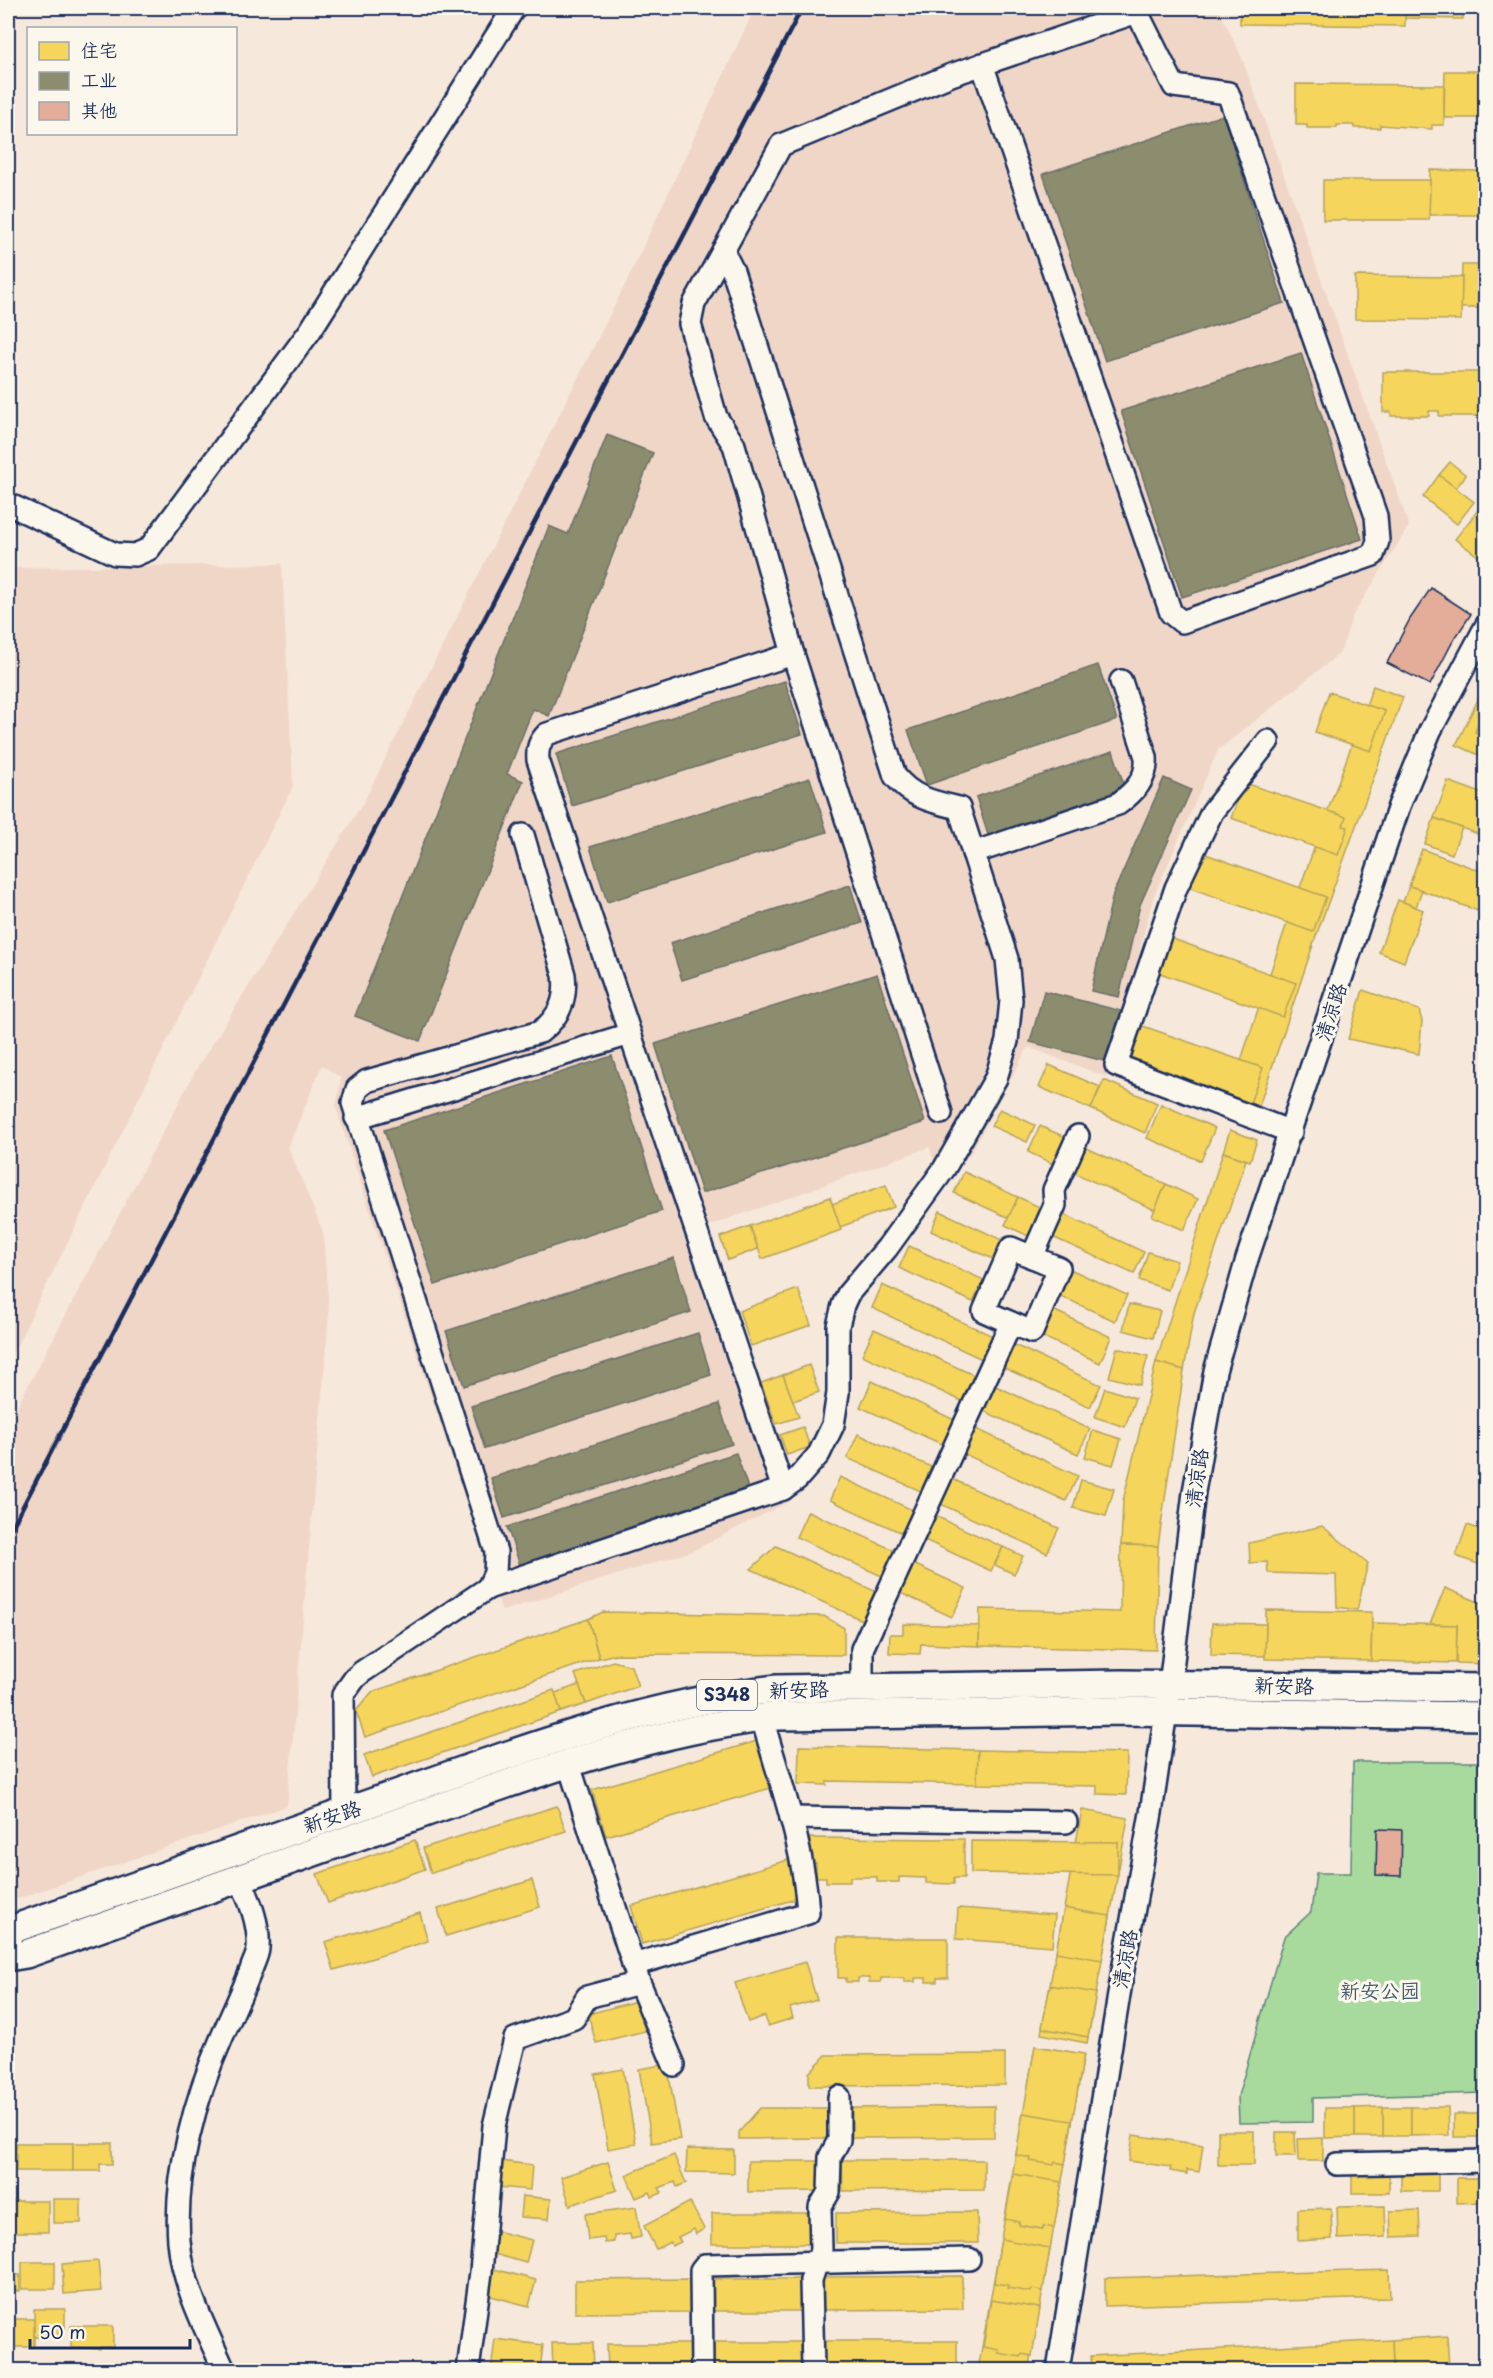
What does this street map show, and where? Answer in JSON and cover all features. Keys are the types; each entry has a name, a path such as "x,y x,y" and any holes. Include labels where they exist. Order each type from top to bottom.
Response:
{"main road":[{"name":"新安路","path":"8,1934 16,1928 469,1768 650,1710 743,1692 777,1689 1170,1685 1485,1688"},
{"name":"新安路","path":"8,1957 26,1954 477,1794 667,1735 726,1723 762,1718 1166,1712 1485,1716"}],"street":[{"path":"8,504 115,554 135,555 149,549 310,332 514,8"},
{"path":"940,1113 793,654 734,445 716,417 690,324 694,304 780,145 951,75 982,64 1137,12 1174,86 1228,93 1376,516 1378,541 1373,555 1182,622 1171,613 982,64"},
{"path":"344,1812 343,1695 348,1686 362,1672 488,1588 783,1489 803,1473 819,1454 833,1425 838,1394 838,1326 848,1294 887,1248 944,1169 996,1078 1002,1059 1010,1021 1010,979 1007,958 958,808 918,797 895,776 733,271 723,251"},
{"name":"清凉路","path":"1058,2370 1166,1712 1194,1492 1215,1371 1246,1259 1291,1132 1399,806 1439,712 1485,626"},
{"path":"783,1489 538,760 539,745 547,734 793,654"},
{"path":"973,853 1118,804 1141,782 1146,767 1146,758 1121,681"},
{"path":"1268,741 1212,812 1176,888 1116,1065 1291,1132"},
{"path":"488,1588 495,1573 496,1552 353,1103 357,1089 367,1081 540,1032 556,1018 565,998 564,975 523,835"},
{"path":"356,1118 630,1034"},
{"path":"1032,1257 1054,1204 1054,1190 1078,1136"},
{"path":"1011,1248 1032,1257 1059,1268 1032,1332 984,1311 1011,1248"},
{"path":"862,1688 862,1649 1011,1323"},
{"path":"468,2370 481,2272 494,2126 515,2039 574,2018 587,1997 636,1974 808,1913 806,1884 791,1818 762,1718"},
{"path":"569,1765 636,1974 674,2066"},
{"path":"791,1818 1066,1822"},
{"path":"224,2370 190,2293 182,2260 179,2220 188,2142 201,2088 259,1949 254,1917 240,1878"},
{"path":"813,2370 811,2280 821,2250 820,2207 829,2192 830,2157 839,2140 839,2097"},
{"path":"1337,2164 1485,2161"},
{"path":"702,2370 701,2270 705,2265 969,2259"}],"shaded area":[{"path":"755,8 1218,8 1242,58 1409,526 1353,615 1340,653 1218,750 1153,898 1107,1077 1028,1047 972,1151 952,1176 934,1164 930,1147 706,1227 789,1467 792,1500 692,1551 502,1611 336,1108 341,1078 322,1065 288,1147 323,1232 329,1314 287,1806 8,1902 8,1424 196,1070 363,803 626,283"},
{"path":"282,564 293,786 8,1363 8,568"}],"green space":[{"name":"新安公园","path":"1353,1762 1485,1762 1485,2093 1313,2098 1313,2122 1239,2123 1238,2096 1284,1937 1311,1912 1316,1873 1351,1873"}],"building: 住宅":[{"path":"1240,8 1405,8 1405,26 1240,24"},
{"path":"1405,8 1463,8 1463,19 1405,18"},
{"path":"1445,71 1486,71 1486,118 1444,118"},
{"path":"1296,84 1444,85 1444,125 1432,125 1432,129 1380,125 1380,128 1354,128 1354,125 1337,125 1337,128 1307,128 1307,125 1296,125"},
{"path":"1430,170 1481,171 1481,215 1429,215"},
{"path":"1323,180 1430,180 1429,220 1323,220"},
{"path":"1462,265 1486,265 1486,308 1461,308"},
{"path":"1355,276 1462,277 1461,320 1355,319"},
{"path":"1383,372 1486,372 1486,411 1478,411 1478,416 1439,416 1439,411 1429,411 1429,416 1391,416 1391,412 1383,412"},
{"path":"1450,462 1466,475 1456,488 1439,475"},
{"path":"1439,475 1474,502 1457,524 1423,497"},
{"path":"1486,500 1486,562 1455,539"},
{"path":"1486,683 1486,746 1481,756 1456,745"},
{"path":"1373,686 1403,697 1316,936 1258,1109 1228,1099 1286,926"},
{"path":"1329,692 1385,711 1371,751 1315,732"},
{"path":"1486,703 1486,736 1475,732"},
{"path":"1448,781 1486,795 1486,837 1434,818"},
{"path":"1248,784 1346,817 1343,826 1348,827 1338,855 1231,818 1241,791 1245,792"},
{"path":"1434,818 1462,828 1452,854 1425,844"},
{"path":"1422,849 1486,873 1486,899 1481,912 1409,886"},
{"path":"1200,852 1326,897 1313,932 1188,887"},
{"path":"1409,886 1422,890 1416,907 1403,902"},
{"path":"1398,900 1423,910 1404,962 1379,952"},
{"path":"1170,938 1296,983 1283,1017 1157,972"},
{"path":"1363,990 1419,1010 1422,1021 1419,1054 1348,1039"},
{"path":"1140,1025 1263,1068 1250,1103 1128,1059"},
{"path":"1049,1065 1100,1087 1091,1109 1039,1087"},
{"path":"1104,1080 1157,1103 1145,1133 1091,1109"},
{"path":"1161,1104 1215,1128 1201,1161 1147,1138"},
{"path":"1000,1109 1035,1125 1027,1142 991,1126"},
{"path":"1040,1126 1067,1138 1055,1165 1028,1152"},
{"path":"1230,1130 1257,1140 1250,1161 1223,1152"},
{"path":"1080,1145 1166,1184 1155,1210 1068,1170"},
{"path":"1223,1152 1246,1160 1194,1313 1184,1370 1156,1362"},
{"path":"964,1172 1018,1197 1009,1218 954,1193"},
{"path":"1166,1184 1198,1199 1184,1230 1152,1216"},
{"path":"886,1185 894,1207 840,1227 832,1204"},
{"path":"830,1197 841,1230 762,1259 750,1226"},
{"path":"1018,1197 1048,1211 1035,1239 1005,1225"},
{"path":"940,1211 1002,1240 993,1259 931,1231"},
{"path":"1056,1211 1144,1252 1134,1274 1046,1234"},
{"path":"750,1226 758,1249 728,1260 720,1237"},
{"path":"909,1246 984,1280 973,1302 899,1268"},
{"path":"1148,1252 1177,1261 1168,1290 1139,1280"},
{"path":"1070,1269 1127,1295 1115,1321 1058,1295"},
{"path":"882,1285 995,1337 984,1360 872,1308"},
{"path":"798,1289 811,1325 751,1346 739,1311"},
{"path":"1129,1304 1160,1311 1153,1338 1123,1330"},
{"path":"1053,1310 1111,1337 1100,1363 1041,1336"},
{"path":"874,1329 978,1377 966,1403 862,1355"},
{"path":"1010,1343 1101,1385 1090,1407 1000,1366"},
{"path":"1117,1348 1148,1356 1140,1385 1109,1377"},
{"path":"1156,1362 1184,1370 1158,1546 1121,1545 1123,1501"},
{"path":"809,1365 819,1392 793,1401 783,1375"},
{"path":"783,1375 799,1417 776,1424 761,1383"},
{"path":"872,1381 959,1422 948,1447 860,1407"},
{"path":"989,1383 1090,1429 1078,1454 977,1408"},
{"path":"1105,1388 1135,1398 1125,1427 1095,1417"},
{"path":"803,1427 810,1447 787,1455 780,1435"},
{"path":"972,1427 1078,1476 1066,1501 960,1452"},
{"path":"1093,1430 1121,1439 1113,1465 1085,1457"},
{"path":"858,1434 936,1469 925,1493 847,1458"},
{"path":"840,1477 917,1512 906,1535 830,1500"},
{"path":"948,1477 1059,1528 1047,1553 936,1502"},
{"path":"1081,1480 1114,1489 1106,1516 1073,1508"},
{"path":"808,1511 898,1552 886,1578 796,1537"},
{"path":"929,1513 1003,1547 991,1571 918,1537"},
{"path":"1467,1525 1486,1531 1486,1567 1456,1556"},
{"path":"1322,1526 1368,1563 1357,1610 1337,1607 1336,1575 1268,1573 1267,1562 1250,1563 1249,1543"},
{"path":"1121,1545 1158,1546 1156,1650 979,1646 980,1609 1120,1612"},
{"path":"776,1546 879,1593 866,1622 751,1569"},
{"path":"1003,1547 1023,1556 1014,1574 995,1565"},
{"path":"909,1562 966,1588 952,1617 896,1591"},
{"path":"1445,1588 1486,1605 1486,1664 1456,1663 1457,1625 1430,1624"},
{"path":"1266,1610 1372,1612 1371,1661 1265,1659"},
{"path":"603,1612 824,1616 844,1628 844,1655 616,1654 599,1658 588,1619"},
{"path":"588,1619 599,1658 365,1737 356,1711 372,1692"},
{"path":"1212,1623 1266,1624 1265,1656 1211,1655"},
{"path":"1372,1623 1457,1625 1456,1663 1371,1661"},
{"path":"903,1624 979,1626 979,1646 921,1644 920,1654 889,1653 890,1634 903,1634"},
{"path":"613,1661 631,1666 638,1686 586,1704 575,1674"},
{"path":"579,1685 586,1704 561,1712 555,1693"},
{"path":"554,1690 561,1712 372,1777 364,1755"},
{"path":"757,1741 771,1788 606,1836 592,1790"},
{"path":"799,1746 978,1750 977,1784 827,1781 827,1785 798,1784"},
{"path":"978,1750 1127,1753 1126,1795 1097,1794 1097,1786 977,1784"},
{"path":"557,1806 566,1831 431,1873 423,1848"},
{"path":"1082,1810 1128,1818 1087,2043 1041,2034"},
{"path":"810,1838 964,1839 964,1878 954,1878 954,1884 926,1883 926,1878 899,1877 899,1882 877,1882 877,1877 850,1877 850,1882 826,1882 826,1877 816,1877 816,1863 810,1863"},
{"path":"415,1840 425,1869 328,1903 317,1874"},
{"path":"971,1841 1118,1842 1118,1875 971,1873"},
{"path":"788,1860 799,1898 642,1944 631,1906"},
{"path":"532,1880 540,1907 446,1936 438,1909"},
{"path":"958,1908 1055,1915 1052,1946 956,1939"},
{"path":"1064,1908 1110,1916 1102,1960 1056,1952"},
{"path":"420,1913 428,1941 334,1970 325,1942"},
{"path":"838,1938 948,1938 948,1978 937,1978 937,1982 926,1982 926,1978 915,1978 915,1982 904,1982 904,1978 881,1978 881,1982 869,1982 869,1978 858,1978 858,1982 846,1982 846,1978 838,1978"},
{"path":"805,1962 817,2000 790,2008 793,2018 768,2026 765,2016 748,2022 735,1983"},
{"path":"1050,1985 1096,1993 1088,2037 1042,2028"},
{"path":"637,2001 645,2031 596,2043 588,2014"},
{"path":"1035,2046 1084,2054 1076,2100 1061,2098 1060,2102 1038,2098 1039,2094 1027,2092"},
{"path":"1035,2046 1084,2054 1040,2307 1028,2370 978,2370"},
{"path":"1005,2054 1005,2085 809,2086 809,2073 826,2055"},
{"path":"667,2064 680,2139 652,2143 639,2069"},
{"path":"623,2069 636,2144 608,2149 595,2074"},
{"path":"994,2106 994,2137 852,2138 852,2108"},
{"path":"1383,2107 1411,2107 1411,2136 1383,2136"},
{"path":"1383,2107 1383,2137 1355,2137 1355,2108"},
{"path":"1411,2107 1448,2107 1449,2135 1411,2136"},
{"path":"760,2108 828,2108 828,2138 739,2139 739,2132"},
{"path":"1325,2108 1355,2108 1355,2137 1325,2138"},
{"path":"1023,2113 1072,2121 1065,2164 1055,2162 1054,2165 1030,2161 1031,2158 1016,2155"},
{"path":"1454,2114 1486,2114 1486,2137 1454,2137"},
{"path":"1218,2131 1254,2131 1254,2165 1218,2165"},
{"path":"1276,2132 1295,2132 1296,2156 1276,2156"},
{"path":"1133,2135 1203,2145 1199,2172 1187,2170 1187,2174 1170,2171 1171,2167 1129,2161"},
{"path":"1323,2138 1323,2161 1299,2161 1298,2139"},
{"path":"8,2143 12,2143 12,2180 8,2180"},
{"path":"16,2143 73,2143 73,2171 16,2171"},
{"path":"73,2143 112,2143 112,2164 100,2164 100,2171 73,2171"},
{"path":"687,2149 734,2150 734,2173 686,2172"},
{"path":"674,2155 686,2183 677,2187 675,2182 659,2188 662,2193 652,2197 650,2192 636,2198 626,2175"},
{"path":"842,2160 984,2160 984,2190 843,2191"},
{"path":"500,2161 532,2165 530,2190 497,2187"},
{"path":"748,2161 819,2161 819,2191 748,2192"},
{"path":"608,2162 617,2190 570,2205 561,2177"},
{"path":"1352,2168 1389,2169 1389,2193 1352,2193"},
{"path":"1401,2169 1438,2169 1438,2191 1401,2191"},
{"path":"1013,2174 1062,2182 1054,2228 1043,2226 1043,2229 1019,2225 1019,2222 1005,2219"},
{"path":"1457,2178 1486,2178 1486,2202 1457,2203"},
{"path":"522,2196 551,2199 549,2219 520,2217"},
{"path":"53,2199 81,2199 81,2223 53,2223"},
{"path":"8,2200 12,2200 12,2235 8,2235"},
{"path":"15,2201 48,2201 48,2232 15,2232"},
{"path":"690,2202 704,2229 696,2234 694,2229 678,2237 681,2242 672,2246 670,2242 656,2249 644,2226"},
{"path":"1385,2206 1386,2237 1338,2239 1337,2207"},
{"path":"636,2207 641,2237 631,2239 630,2234 614,2236 614,2242 605,2243 604,2238 588,2240 585,2214"},
{"path":"1331,2208 1332,2239 1298,2241 1298,2209"},
{"path":"1419,2210 1420,2236 1391,2237 1390,2211"},
{"path":"977,2212 978,2243 836,2243 836,2213"},
{"path":"712,2213 810,2213 810,2244 712,2244"},
{"path":"492,2230 532,2240 526,2263 487,2252"},
{"path":"1001,2239 1050,2248 1043,2291 1032,2289 1031,2292 994,2283"},
{"path":"8,2254 13,2254 14,2275 20,2275 20,2291 14,2291 14,2301 8,2301"},
{"path":"98,2261 101,2291 64,2294 62,2264"},
{"path":"22,2262 55,2262 55,2289 22,2289"},
{"path":"490,2268 536,2280 529,2306 483,2294"},
{"path":"1389,2270 1390,2298 1105,2306 1105,2278"},
{"path":"962,2276 963,2309 820,2310 819,2277"},
{"path":"694,2279 694,2312 575,2313 575,2280"},
{"path":"711,2279 801,2279 802,2311 711,2311"},
{"path":"991,2300 1040,2308 1032,2356 1022,2354 1021,2357 998,2353 999,2350 983,2347"},
{"path":"8,2307 11,2307 12,2359 8,2359"},
{"path":"34,2309 65,2309 65,2328 59,2328 59,2337 34,2337"},
{"path":"11,2319 34,2319 34,2347 12,2347"},
{"path":"71,2326 113,2326 113,2347 100,2347 100,2349 71,2347"},
{"path":"1447,2336 1449,2367 1393,2370 1392,2340"},
{"path":"495,2339 543,2345 540,2370 491,2370"},
{"path":"1392,2340 1393,2370 1092,2370 1091,2356"},
{"path":"818,2341 957,2341 957,2370 819,2370"},
{"path":"711,2342 804,2342 805,2370 711,2370"},
{"path":"552,2343 593,2343 594,2370 553,2370"},
{"path":"607,2344 695,2344 695,2370 608,2370"},
{"path":"12,2368 43,2368 43,2370 12,2370"},
{"path":"134,2369 134,2370 50,2370"}],"building: 工业":[{"path":"1223,115 1284,303 1105,361 1043,174"},
{"path":"1301,353 1362,539 1182,597 1121,411"},
{"path":"607,435 653,453 549,716 533,709 507,774 523,781 420,1041 355,1016 549,526 568,534"},
{"path":"1098,665 1117,720 927,785 908,730"},
{"path":"785,681 802,734 572,806 556,754"},
{"path":"1113,751 1126,791 989,838 976,797"},
{"path":"810,778 827,832 607,902 590,847"},
{"path":"1164,778 1191,790 1140,905 1119,997 1091,991 1113,894"},
{"path":"850,885 862,923 682,980 670,943"},
{"path":"877,974 925,1122 702,1193 655,1044"},
{"path":"1044,991 1121,1011 1108,1062 1030,1042"},
{"path":"612,1056 662,1211 435,1285 384,1130"},
{"path":"674,1258 691,1312 464,1386 446,1331"},
{"path":"698,1333 711,1375 485,1449 471,1406"},
{"path":"719,1404 732,1444 504,1518 491,1478"},
{"path":"736,1453 749,1491 520,1565 507,1527"}],"building: 其他":[{"path":"1431,588 1471,614 1452,643 1430,685 1387,663 1410,619"},
{"path":"1377,1829 1402,1830 1401,1876 1376,1875"}],"railway":[{"path":"8,1535 802,8"}]}
